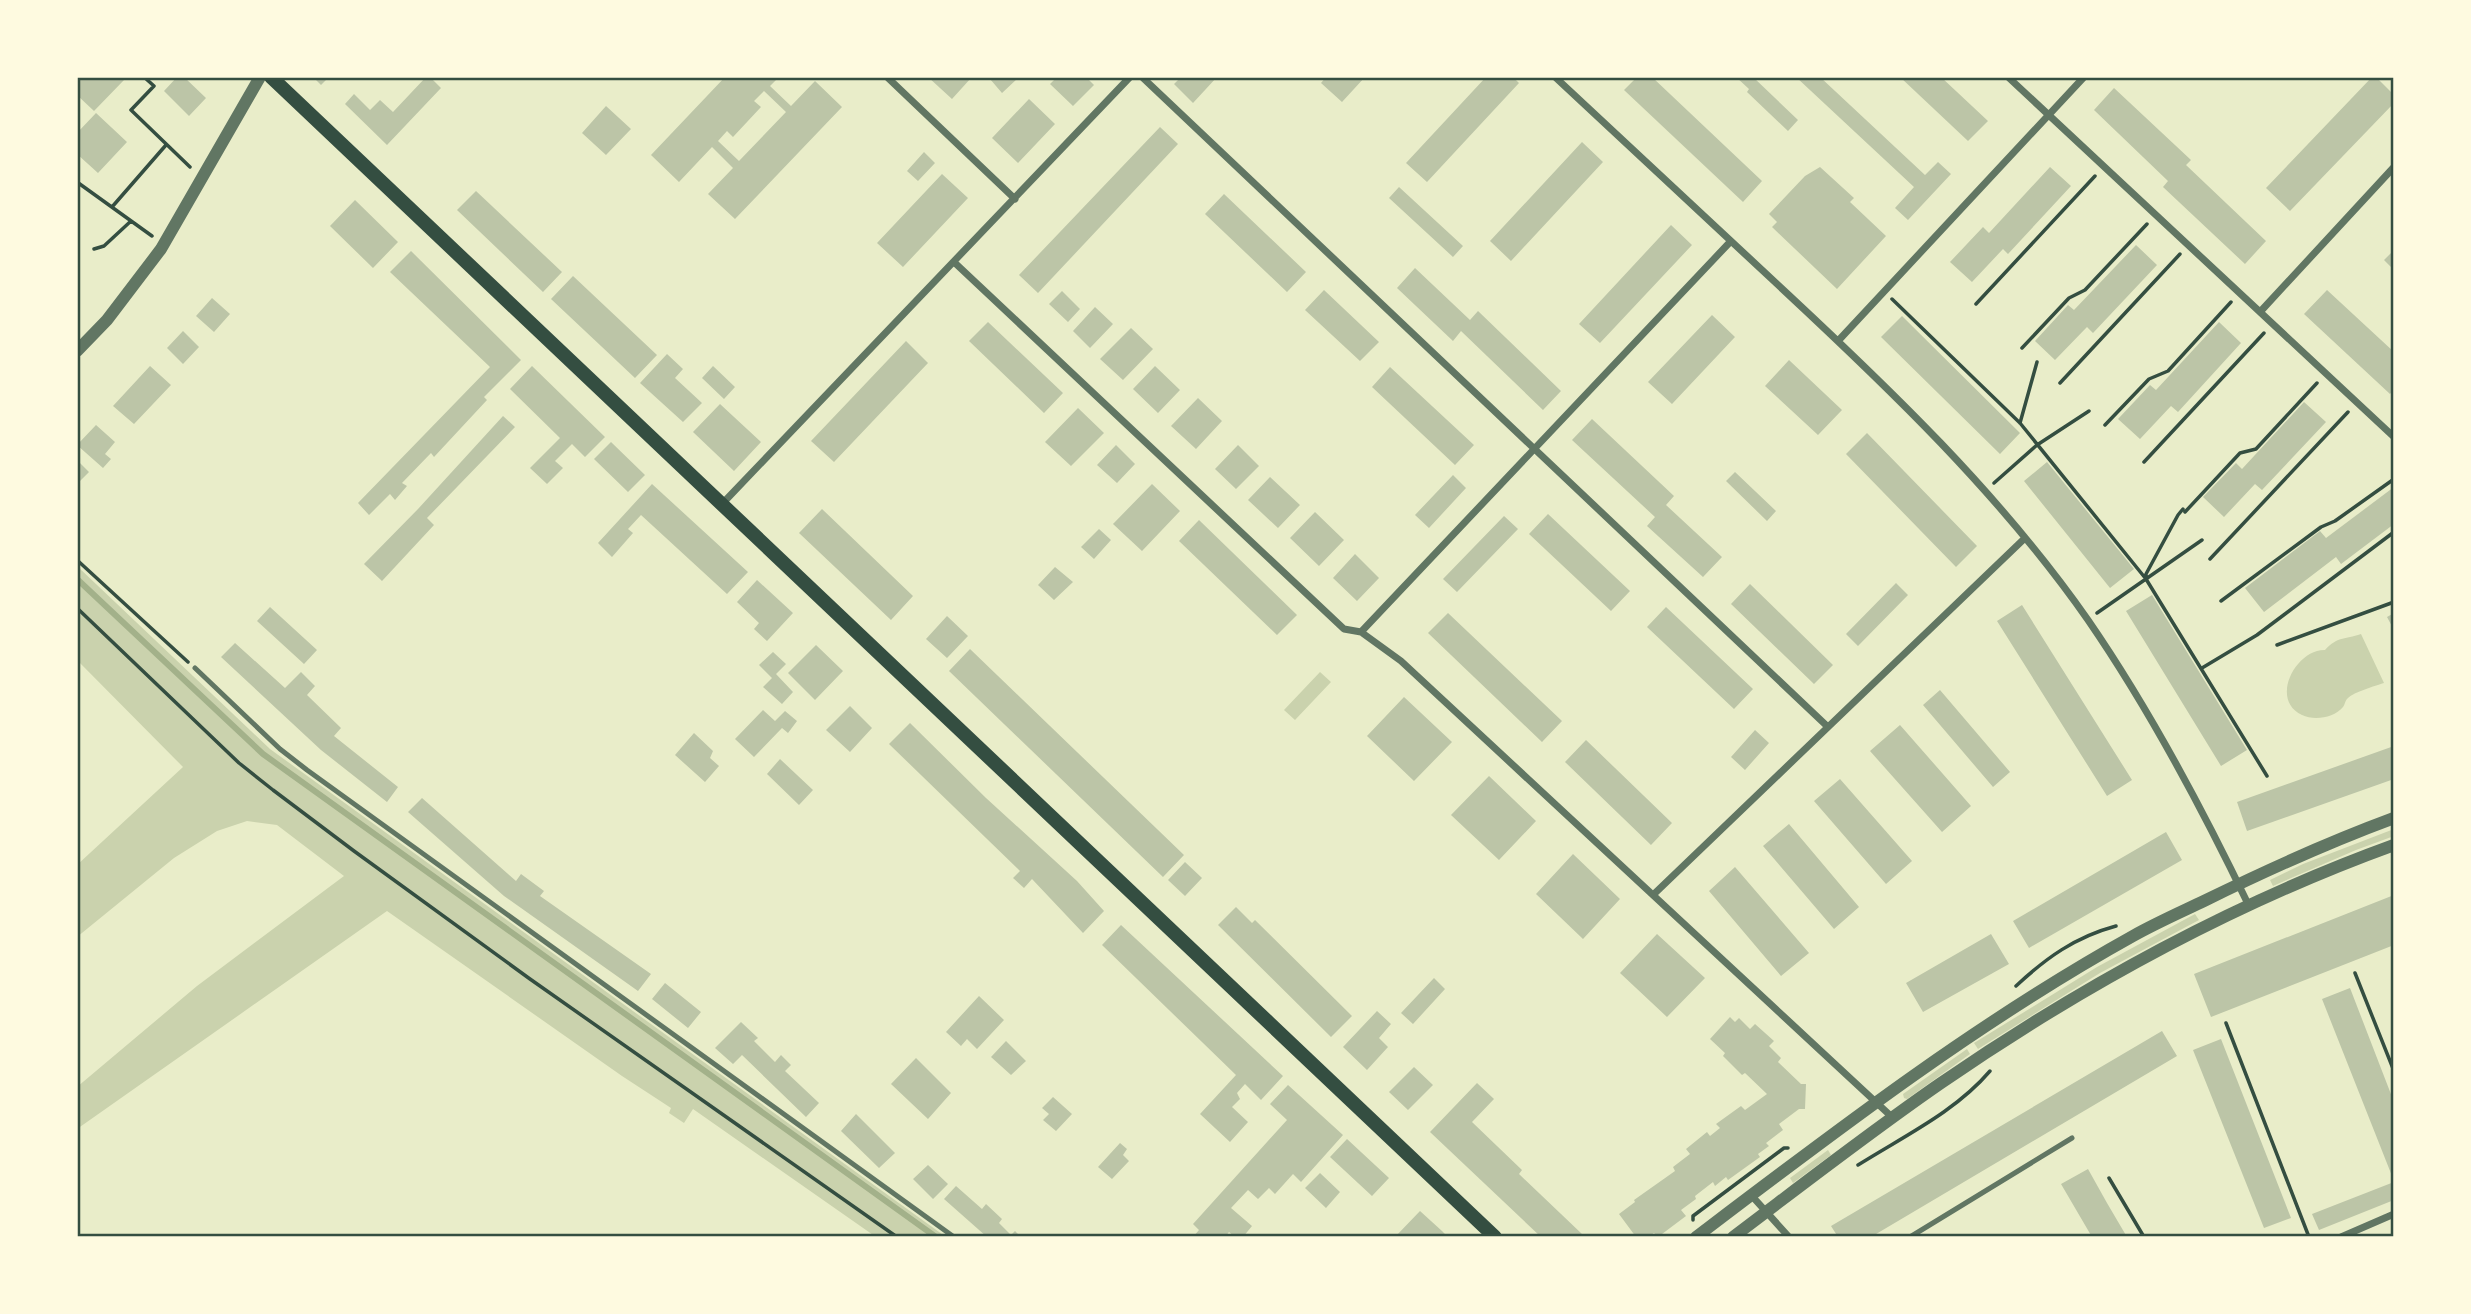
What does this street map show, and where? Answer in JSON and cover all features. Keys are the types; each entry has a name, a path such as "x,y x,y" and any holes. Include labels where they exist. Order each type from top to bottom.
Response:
{"main road":[{"path":"271,77 1495,1237"}],"street":[{"path":"77,351 107,320 164,243 260,77"},
{"path":"887,77 1015,199"},
{"path":"722,505 1130,77"},
{"path":"1142,77 1828,727"},
{"path":"1555,77 1838,341 1960,462 2025,538 2088,620 2142,705 2194,797 2249,906"},
{"path":"2008,77 2394,437"},
{"path":"1838,341 2084,77"},
{"path":"2260,312 2394,167"},
{"path":"1361,632 1731,241"},
{"path":"955,263 1344,629 1361,632 1401,661 1893,1118"},
{"path":"1653,895 2025,538"},
{"path":"1696,1237 1957,1044 2075,970 2135,934 2238,884 2394,818"},
{"path":"1733,1237 1893,1118 2023,1029 2106,979 2291,886 2394,845"},
{"path":"1751,1195 1789,1237"},
{"path":"2341,1237 2394,1214"}],"lane":[{"path":"195,668 280,749 307,770 954,1237"},
{"path":"1910,1237 2072,1138"}],"path":[{"path":"144,77 154,86 131,110 202,178"},
{"path":"112,207 166,144"},
{"path":"1976,304 2104,166"},
{"path":"77,182 164,243"},
{"path":"2022,348 2069,298 2085,290 2155,215"},
{"path":"94,249 104,246 131,221"},
{"path":"2060,383 2188,245"},
{"path":"1884,292 2020,423 2146,579 2267,776"},
{"path":"2105,425 2149,379 2168,371 2239,293"},
{"path":"2144,462 2272,324"},
{"path":"2020,423 2037,362"},
{"path":"2146,579 2146,574 2171,527 2184,511 2240,453 2256,449 2326,374"},
{"path":"2210,559 2357,402"},
{"path":"1985,491 2037,445 2089,411"},
{"path":"2221,601 2321,527 2335,521 2394,479"},
{"path":"2201,668 2257,635 2394,531"},
{"path":"2088,620 2202,540"},
{"path":"77,560 195,668"},
{"path":"2277,645 2394,602"},
{"path":"77,608 239,763 283,797 508,963 897,1237"},
{"path":"2355,974 2394,1071"},
{"path":"2226,1023 2309,1237"},
{"path":"1851,1169 1945,1112 1973,1091 1996,1064"},
{"path":"2109,1178 2144,1237"}],"green space":[{"path":"77,566 270,749 946,1237 876,1237 693,1109 684,1123 669,1113 671,1108 387,911 77,1129 77,1087 197,986 344,876 277,825 247,821 217,831 174,858 77,937 77,865 183,767 77,660"},
{"path":"2361,634 2384,683 2351,696 2339,711 2329,716 2307,717 2292,708 2287,688 2296,666 2314,652 2325,650 2338,640"},
{"path":"1320,672 1331,682 1295,720 1284,710"},
{"path":"2394,829 2394,836 2273,886 2270,880 2303,864"},
{"path":"2195,914 2199,920 2100,973 1978,1049 1974,1043 2097,967"},
{"path":"1967,1049 1970,1054 1907,1099 1904,1098 1903,1094"},
{"path":"1828,1150 1831,1155 1793,1183 1790,1178"}],"building":[{"path":"77,77 121,77 124,80 94,111 77,95"},
{"path":"177,77 184,77 206,98 189,116 164,91"},
{"path":"313,77 329,77 321,85"},
{"path":"426,77 430,77 441,88 387,145 345,104 354,94 370,110 380,100 393,112"},
{"path":"725,77 779,77 770,86 791,106 815,81 842,107 735,219 708,194 733,168 712,147 679,182 651,155","holes":["764,91 786,112 739,161 718,141 727,131 733,137 761,107 754,101"]},
{"path":"928,77 970,77 971,78 952,99"},
{"path":"1057,77 1086,77 1094,85 1073,106 1050,84"},
{"path":"1181,77 1217,77 1193,103 1174,84"},
{"path":"1326,77 1365,77 1342,102 1321,83"},
{"path":"1486,77 1513,77 1519,83 1427,182 1406,163"},
{"path":"1637,77 1652,77 1762,181 1743,202 1624,90"},
{"path":"1736,77 1753,77 1798,120 1788,131 1747,92 1749,89"},
{"path":"1796,77 1820,77 1925,175 1938,162 1951,174 1908,220 1895,208 1914,187"},
{"path":"1900,77 1941,77 1988,121 1968,141"},
{"path":"2372,77 2376,77 2394,95 2394,103 2290,211 2266,188"},
{"path":"990,79 1017,79 1002,93"},
{"path":"2114,88 2191,160 2186,165 2266,241 2245,264 2163,187 2168,181 2094,110"},
{"path":"1029,99 1055,124 1018,163 992,138"},
{"path":"606,106 631,129 606,155 582,133"},
{"path":"96,113 127,142 98,173 77,154 77,133"},
{"path":"1160,127 1178,144 1038,293 1019,275"},
{"path":"1582,142 1603,162 1511,261 1490,241"},
{"path":"924,152 935,163 918,181 907,171"},
{"path":"1820,167 1854,198 1850,202 1886,236 1837,289 1772,227 1777,222 1769,214 1805,176"},
{"path":"2050,167 2071,186 2008,254 2003,249 1972,282 1950,262 1983,227 1989,233"},
{"path":"942,174 968,198 903,267 877,243"},
{"path":"1399,187 1463,246 1453,257 1389,198"},
{"path":"476,191 562,272 543,292 457,210"},
{"path":"1224,194 1306,272 1287,292 1205,214"},
{"path":"355,200 398,242 373,268 330,226"},
{"path":"1671,225 1692,245 1600,343 1579,324"},
{"path":"2136,245 2157,265 2093,333 2087,327 2055,360 2035,341 2068,305 2074,310"},
{"path":"2394,250 2394,270 2384,260"},
{"path":"411,251 521,360 484,397 487,400 434,457 431,453 402,483 407,486 395,500 390,494 369,515 358,503 490,367 390,272"},
{"path":"1415,268 1470,320 1478,311 1561,391 1543,410 1461,331 1453,341 1397,288"},
{"path":"573,276 657,355 635,378 551,299"},
{"path":"1324,290 1379,342 1360,361 1305,310"},
{"path":"2327,290 2394,352 2394,389 2390,394 2304,314"},
{"path":"1062,291 1080,309 1068,322 1049,304"},
{"path":"212,298 230,314 214,332 196,316"},
{"path":"1095,307 1113,324 1090,348 1073,331"},
{"path":"1712,315 1735,337 1672,404 1648,382"},
{"path":"1902,316 2020,433 2000,454 1881,337"},
{"path":"988,322 1063,393 1044,413 969,341"},
{"path":"2219,322 2241,343 2178,412 2171,406 2140,439 2118,419 2150,385 2156,390"},
{"path":"1131,328 1153,349 1123,380 1100,359"},
{"path":"183,331 199,347 183,364 167,348"},
{"path":"906,341 928,363 834,462 811,441"},
{"path":"667,354 683,369 675,378 702,403 683,422 640,383"},
{"path":"1789,360 1842,410 1818,435 1765,386"},
{"path":"150,366 171,385 134,424 113,406"},
{"path":"532,366 605,437 585,457 572,444 555,461 563,468 547,484 530,468 560,438 510,389"},
{"path":"713,366 735,387 724,399 702,378"},
{"path":"1155,366 1180,390 1158,413 1133,389"},
{"path":"1390,367 1474,445 1455,465 1372,387"},
{"path":"1198,398 1222,421 1196,449 1171,426"},
{"path":"2304,402 2326,422 2262,490 2255,484 2224,517 2203,497 2236,463 2242,469"},
{"path":"720,404 761,442 734,471 693,432"},
{"path":"1078,408 1104,433 1071,466 1045,442"},
{"path":"503,416 515,427 427,518 434,525 382,581 364,564"},
{"path":"1592,419 1674,496 1666,505 1722,557 1703,577 1647,526 1655,517 1572,440"},
{"path":"96,425 115,442 105,454 111,459 103,468 77,445"},
{"path":"1867,433 1977,546 1956,567 1846,454"},
{"path":"611,442 645,475 628,492 594,459"},
{"path":"1116,445 1135,464 1117,483 1097,465"},
{"path":"1238,445 1259,466 1236,489 1215,469"},
{"path":"77,460 89,472 77,484"},
{"path":"2047,462 2134,569 2110,588 2024,481"},
{"path":"1735,472 1776,511 1767,521 1726,481"},
{"path":"1453,475 1466,488 1429,528 1415,515"},
{"path":"1270,477 1300,505 1278,528 1248,500"},
{"path":"652,484 748,572 727,594 641,515 628,529 633,533 612,557 598,543"},
{"path":"1152,484 1180,511 1142,551 1113,524"},
{"path":"2394,487 2394,524 2341,564 2336,557 2264,612 2245,588 2320,531 2326,538"},
{"path":"822,509 913,596 891,620 799,533"},
{"path":"1315,512 1344,540 1319,566 1290,538"},
{"path":"1548,514 1630,591 1611,611 1529,534"},
{"path":"1504,516 1518,529 1457,592 1443,579"},
{"path":"1199,520 1297,615 1277,635 1179,541"},
{"path":"1099,529 1111,540 1094,559 1081,547"},
{"path":"1355,554 1379,578 1357,601 1333,578"},
{"path":"1055,567 1073,582 1054,600 1038,585"},
{"path":"757,580 793,613 767,641 754,629 759,623 737,602"},
{"path":"1896,583 1908,595 1858,646 1846,634"},
{"path":"1750,584 1833,665 1814,684 1731,604"},
{"path":"2152,595 2247,750 2221,766 2126,611"},
{"path":"2022,605 2132,780 2107,796 1997,621"},
{"path":"270,607 317,650 304,664 257,621"},
{"path":"1666,607 1753,689 1734,709 1647,627"},
{"path":"1448,613 1562,721 1542,742 1428,633"},
{"path":"2394,613 2394,630 2387,617"},
{"path":"947,616 968,636 947,658 926,639"},
{"path":"235,643 285,688 301,672 315,686 307,695 341,728 334,736 398,787 387,802 321,750 221,657"},
{"path":"816,645 843,671 815,700 788,673"},
{"path":"970,649 1184,855 1163,877 949,671"},
{"path":"773,652 786,664 776,674 793,692 782,704 763,687 772,678 759,665"},
{"path":"1940,690 2010,772 1993,787 1923,705"},
{"path":"1404,697 1452,742 1414,781 1367,736"},
{"path":"850,706 872,728 850,752 826,730"},
{"path":"763,710 775,721 785,711 797,721 788,733 782,728 754,757 735,739"},
{"path":"910,723 986,798 1077,881 1104,911 1083,933 1032,879 1024,888 1013,878 1020,871 889,744"},
{"path":"1900,725 1971,806 1942,832 1870,751"},
{"path":"1755,730 1769,743 1745,770 1731,757"},
{"path":"694,733 713,751 710,758 719,766 705,782 675,755"},
{"path":"1586,740 1672,823 1651,845 1565,762"},
{"path":"2394,746 2394,779 2247,831 2237,802"},
{"path":"780,759 813,790 799,805 767,774"},
{"path":"1489,776 1536,821 1499,860 1451,815"},
{"path":"1840,779 1912,861 1886,884 1814,801"},
{"path":"422,798 516,881 521,874 544,891 540,896 651,974 638,991 504,896 408,812"},
{"path":"1789,824 1859,907 1834,929 1763,846"},
{"path":"2166,832 2182,860 2029,948 2013,921"},
{"path":"1573,854 1620,899 1583,939 1536,894"},
{"path":"1185,862 1202,878 1185,896 1168,880"},
{"path":"1735,867 1809,953 1781,976 1709,891"},
{"path":"2394,895 2394,945 2211,1017 2194,974"},
{"path":"1236,907 1252,923 1255,920 1352,1016 1331,1037 1218,925"},
{"path":"1121,925 1283,1076 1261,1100 1245,1084 1237,1093 1240,1099 1232,1107 1248,1122 1230,1142 1200,1114 1236,1075 1102,945"},
{"path":"1657,934 1705,978 1667,1017 1620,973"},
{"path":"1991,934 2009,964 1923,1012 1906,983"},
{"path":"1434,978 1445,989 1413,1024 1401,1013"},
{"path":"665,983 701,1012 688,1028 652,999"},
{"path":"2350,988 2394,1102 2394,1181 2322,999"},
{"path":"979,996 1004,1020 977,1049 967,1039 961,1046 946,1032"},
{"path":"1377,1011 1391,1024 1379,1038 1388,1047 1367,1070 1343,1047"},
{"path":"1730,1017 1735,1022 1739,1018 1750,1029 1755,1024 1774,1041 1769,1046 1781,1058 1778,1062 1801,1084 1806,1084 1805,1109 1799,1109 1779,1124 1783,1130 1766,1143 1769,1146 1758,1154 1760,1157 1728,1180 1726,1177 1715,1186 1713,1182 1695,1196 1696,1199 1681,1210 1686,1216 1658,1237 1654,1233 1648,1237 1636,1237 1619,1214 1675,1171 1673,1167 1690,1154 1686,1149 1707,1132 1710,1136 1720,1128 1716,1124 1741,1106 1745,1110 1767,1094 1745,1073 1742,1075 1710,1039"},
{"path":"741,1022 758,1038 754,1041 775,1062 781,1055 791,1065 785,1071 819,1103 806,1117 742,1055 733,1064 715,1048"},
{"path":"2162,1031 2177,1056 1871,1237 1838,1237 1831,1226"},
{"path":"2221,1039 2291,1218 2264,1228 2193,1050"},
{"path":"1006,1041 1026,1061 1011,1075 991,1057"},
{"path":"916,1058 951,1093 928,1119 891,1084"},
{"path":"1414,1067 1433,1085 1408,1110 1389,1092"},
{"path":"1477,1083 1494,1099 1472,1122 1522,1170 1519,1174 1582,1234 1579,1237 1541,1237 1430,1132"},
{"path":"1288,1085 1343,1135 1301,1182 1293,1174 1275,1194 1269,1188 1258,1199 1248,1190 1231,1208 1252,1226 1243,1237 1235,1237 1229,1232 1225,1237 1193,1237 1199,1230 1193,1224 1287,1120 1270,1104"},
{"path":"1053,1097 1072,1114 1056,1131 1043,1120 1049,1114 1042,1108"},
{"path":"856,1114 895,1153 879,1168 841,1131"},
{"path":"1347,1139 1389,1178 1372,1196 1330,1157"},
{"path":"1120,1143 1127,1149 1123,1155 1129,1161 1112,1179 1098,1167"},
{"path":"928,1165 948,1184 933,1199 913,1179"},
{"path":"2088,1169 2127,1237 2092,1237 2061,1184"},
{"path":"1320,1173 1340,1192 1326,1208 1305,1188"},
{"path":"2394,1182 2394,1200 2319,1230 2312,1214"},
{"path":"956,1186 982,1209 986,1204 1002,1219 999,1223 1011,1235 1015,1231 1021,1237 987,1237 944,1199"},
{"path":"1420,1211 1442,1231 1448,1237 1395,1237"}],"waterway":[{"path":"77,579 263,754 936,1237"}]}
